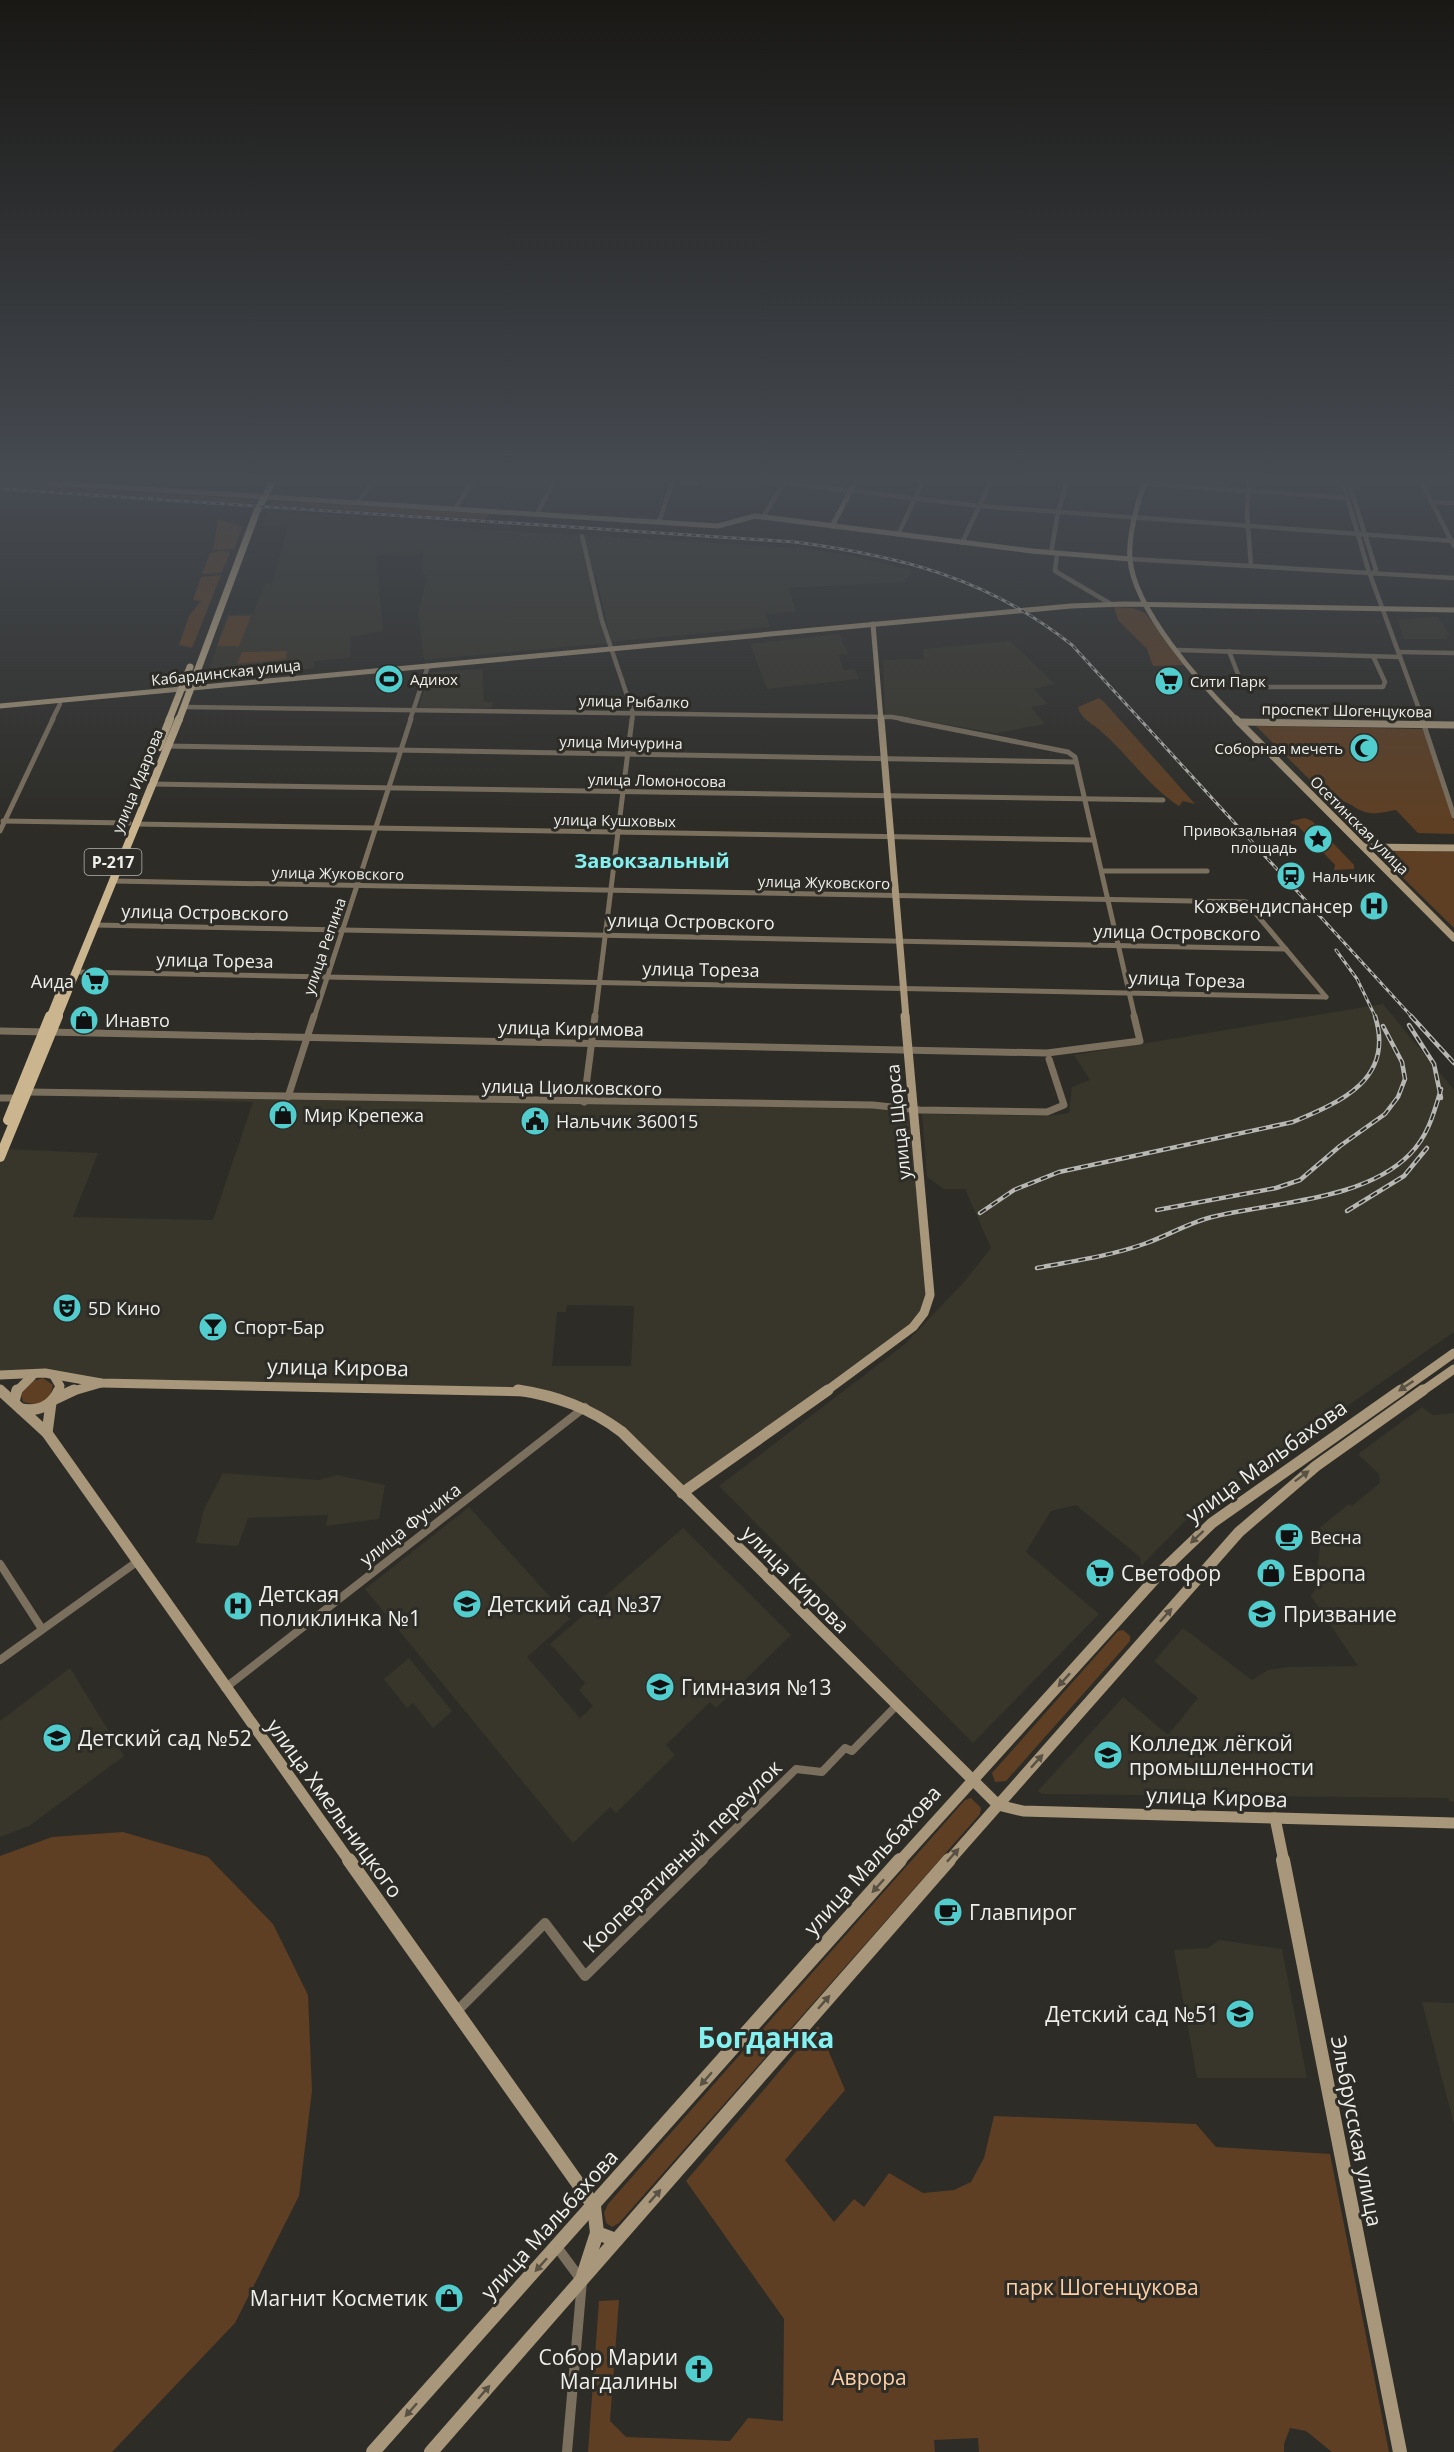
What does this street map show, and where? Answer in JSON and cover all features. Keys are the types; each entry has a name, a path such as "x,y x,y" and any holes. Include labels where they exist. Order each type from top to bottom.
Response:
{"main road":[{"name":"улица Идарова","path":"1,1149 28,1092 48,1032 221,597"},
{"name":"Осетинская улица","path":"1141,597 1143,604 1207,688 1454,938"},
{"name":"Кабардинская улица","path":"0,708 873,624 1111,604 1454,610"},
{"name":"улица Щорса","path":"682,1493 869,1362 926,1314 930,1303 932,1285 913,1108 873,624"},
{"name":"улица Идарова","path":"1,1149 17,1098 76,972 113,881 132,823 183,707 185,690"},
{"name":"Кабардинская улица","path":"0,708 60,704 113,697"},
{"name":"проспект Шогенцукова","path":"1239,722 1454,725"},
{"path":"1364,847 1454,848"},
{"name":"улица Мальбахова","path":"373,2452 594,2206 800,1971 1163,1570 1212,1523 1454,1353"},
{"name":"улица Мальбахова","path":"431,2452 1239,1532 1303,1475 1454,1369"},
{"path":"0,1375 45,1373 101,1383"},
{"path":"34,1375 17,1388 17,1405 34,1411 76,1389 101,1383"},
{"path":"46,1433 52,1401 60,1386 54,1376"},
{"name":"улица Кирова","path":"101,1383 517,1390 556,1395 585,1407 622,1432 998,1805 1023,1811 1454,1823"},
{"name":"улица Хмельницкого","path":"0,1390 46,1433 594,2206"},
{"name":"Эльбрусская улица","path":"1275,1818 1400,2452"},
{"path":"582,2281 597,2233 594,2206"},
{"path":"597,2233 616,2240"}],"street":[{"path":"584,1102 630,754 633,713 611,649 598,597"},
{"path":"1100,597 1111,604"},
{"path":"1380,597 1454,816"},
{"path":"1178,650 1373,656 1454,653"},
{"path":"1229,651 1241,682 1251,687 1383,687 1385,682 1373,656"},
{"name":"улица Репина","path":"288,1097 428,666"},
{"path":"0,831 2,821 60,704"},
{"name":"улица Рыбалко","path":"183,707 881,717 1057,750 1072,754 1076,762"},
{"name":"улица Мичурина","path":"165,746 1076,762"},
{"path":"1076,762 1083,800 1130,992"},
{"name":"улица Ломоносова","path":"151,784 1163,800"},
{"name":"улица Кушховых","path":"2,821 1094,840"},
{"path":"1102,871 1207,872"},
{"name":"улица Жуковского","path":"113,881 1246,902 1286,949"},
{"name":"улица Островского","path":"95,925 899,939 1286,949"},
{"name":"улица Тореза","path":"76,972 1326,997 1286,949"},
{"name":"улица Киримова","path":"0,1031 1052,1053 1140,1041 1130,992"},
{"name":"улица Циолковского","path":"28,1092 1057,1110 1064,1105 1049,1059"},
{"path":"0,1098 17,1098"},
{"name":"улица Фучика","path":"225,1688 585,1407"},
{"path":"0,1660 138,1561"},
{"path":"0,1564 42,1629"},
{"name":"Кооперативный переулок","path":"457,2011 545,1923 585,1976 796,1769 822,1772 845,1748 852,1750 897,1705"},
{"path":"557,2247 582,2281 567,2452"}],"shaded area":[{"path":"260,597 380,597 383,631 351,637 350,658 314,661 314,668 285,672 284,667 215,673 210,667 227,615 253,614"},
{"path":"422,597 596,597 607,643 424,660 418,612"},
{"path":"601,597 792,597 796,612 766,614 770,627 611,642"},
{"path":"1438,617 1450,636 1446,636 1447,639 1404,639 1398,620"},
{"path":"839,634 848,654 839,655 843,670 855,669 859,679 767,689 750,644"},
{"path":"1010,641 1055,684 1034,689 1048,704 1031,707 1045,724 996,733 885,714 883,660 924,659 923,649"},
{"path":"482,669 484,702 493,702 492,708 418,709 430,672"},
{"path":"1383,1004 1454,1090 1454,1332 1193,1513 1141,1566 1140,1557 1076,1505 1051,1511 1026,1552 1099,1614 973,1743 719,1486 905,1344 964,1282 991,1248 965,1189 944,1189 927,1177 922,1114 1048,1116 1069,1113 1072,1087 1090,1080 1074,1055"},
{"path":"121,1094 913,1108 927,1244 926,1314 682,1493 622,1432 556,1395 0,1375 0,1157 4,1149 98,1153 73,1217 213,1220 253,1102 119,1099","holes":["567,1305 634,1306 631,1366 552,1366 557,1312 566,1312"]},
{"path":"1422,1407 1433,1415 1454,1413 1454,1802 1449,1801 1448,1798 1042,1794 1038,1791 1123,1697 1168,1735 1198,1698 1154,1661 1183,1628 1252,1680 1268,1670 1288,1667 1358,1666 1311,1596 1315,1590 1320,1545 1329,1538 1319,1528 1349,1504 1352,1506 1380,1483 1379,1474 1358,1454"},
{"path":"223,1473 319,1480 337,1475 385,1485 379,1519 326,1526 328,1515 248,1518 238,1546 196,1543 204,1509"},
{"name":"Гимназия №13","path":"469,1507 570,1619 527,1657 580,1718 593,1706 579,1690 585,1683 550,1644 683,1528 791,1635 716,1708 710,1702 666,1745 675,1755 616,1813 610,1807 573,1843 365,1589"},
{"path":"409,1658 452,1711 433,1728 413,1703 407,1708 384,1679"},
{"name":"Детский сад №52","path":"70,1668 124,1756 29,1826 0,1837 0,1721"},
{"name":"Детский сад №51","path":"1219,1940 1282,1949 1307,2078 1197,2078 1174,1950 1208,1948"},
{"path":"1422,2002 1454,2003 1454,2124"}],"green space":[{"path":"194,597 212,597 192,648 179,645 189,616 201,601 193,600"},
{"path":"1114,607 1133,608 1145,613 1186,665 1153,666 1147,649 1118,620"},
{"path":"229,616 251,616 239,646 217,646"},
{"path":"287,651 286,659 237,664 242,652"},
{"path":"1099,698 1195,804 1183,801 1179,806 1168,798 1112,741 1084,718 1078,707"},
{"path":"1256,726 1424,729 1454,822 1454,834 1418,833 1396,810 1371,813 1340,800 1329,799"},
{"path":"1305,818 1312,821 1354,865 1354,869 1334,870 1335,865 1298,826 1290,823"},
{"path":"1394,850 1454,852 1454,928 1394,869 1397,857"},
{"path":"43,1378 53,1385 50,1397 38,1405 23,1402 21,1393 33,1381"},
{"path":"1123,1630 1130,1636 1130,1641 1006,1781 995,1782 992,1773 1118,1631"},
{"path":"971,1798 981,1808 980,1814 619,2223 612,2227 606,2223 604,2213 608,2204 965,1800"},
{"path":"123,1832 208,1857 273,1924 308,1995 312,2091 299,2196 235,2323 112,2452 0,2452 0,1856 52,1837"},
{"name":"парк Шогенцукова","path":"818,2026 845,2090 785,2160 834,2222 854,2199 864,2207 889,2173 923,2193 954,2190 971,2182 984,2158 994,2116 1196,2124 1216,2147 1330,2154 1389,2452 1332,2452 1306,2431 1290,2428 1284,2444 1284,2452 979,2452 978,2438 934,2440 935,2452 588,2452 599,2301 619,2300 610,2421 626,2437 730,2441 748,2418 783,2421 784,2319 686,2181"}],"railway":[{"path":"997,597 1040,622 1072,645 1413,1018"},
{"path":"1336,950 1357,979 1376,1018"},
{"path":"980,1213 1014,1190 1059,1172 1293,1122 1329,1106 1360,1085 1370,1072 1377,1056 1379,1038 1375,1016"},
{"path":"1411,1016 1454,1063"},
{"path":"1409,1025 1434,1064 1440,1093"},
{"path":"1157,1210 1276,1188 1300,1180 1340,1146 1385,1114 1398,1097 1405,1079 1402,1062 1383,1026"},
{"path":"1037,1268 1131,1248 1212,1217 1317,1198 1368,1182 1391,1170 1416,1147 1430,1124 1440,1093"},
{"path":"1440,1093 1441,1098"},
{"path":"1347,1211 1404,1176 1427,1148"}],"place":[{"name":"Адиюх","path":"389,679"},
{"name":"Сити Парк","path":"1169,681"},
{"name":"Соборная мечеть","path":"1364,748"},
{"name":"Привокзальная площадь","path":"1318,839"},
{"name":"Нальчик","path":"1291,876"},
{"name":"Кожвендиспансер","path":"1374,906"},
{"name":"Аида","path":"95,981"},
{"name":"Инавто","path":"84,1020"},
{"name":"Мир Крепежа","path":"283,1115"},
{"name":"Нальчик 360015","path":"535,1121"},
{"name":"5D Кино","path":"67,1308"},
{"name":"Спорт-Бар","path":"213,1327"},
{"name":"Весна","path":"1289,1537"},
{"name":"Светофор","path":"1100,1573"},
{"name":"Европа","path":"1271,1573"},
{"name":"Детский сад №37","path":"467,1604"},
{"name":"Детская поликлинка №1","path":"238,1606"},
{"name":"Призвание","path":"1262,1614"},
{"name":"Гимназия №13","path":"660,1687"},
{"name":"Детский сад №52","path":"57,1738"},
{"name":"Колледж лёгкой промышленности","path":"1108,1755"},
{"name":"Главпирог","path":"948,1912"},
{"name":"Детский сад №51","path":"1240,2014"},
{"name":"Магнит Косметик","path":"449,2298"},
{"name":"Собор Марии Магдалины","path":"699,2369"}],"district":[{"name":"Завокзальный","path":"652,860"},
{"name":"Богданка","path":"766,2037"}],"park label":[{"name":"Аврора","path":"869,2377"}]}
